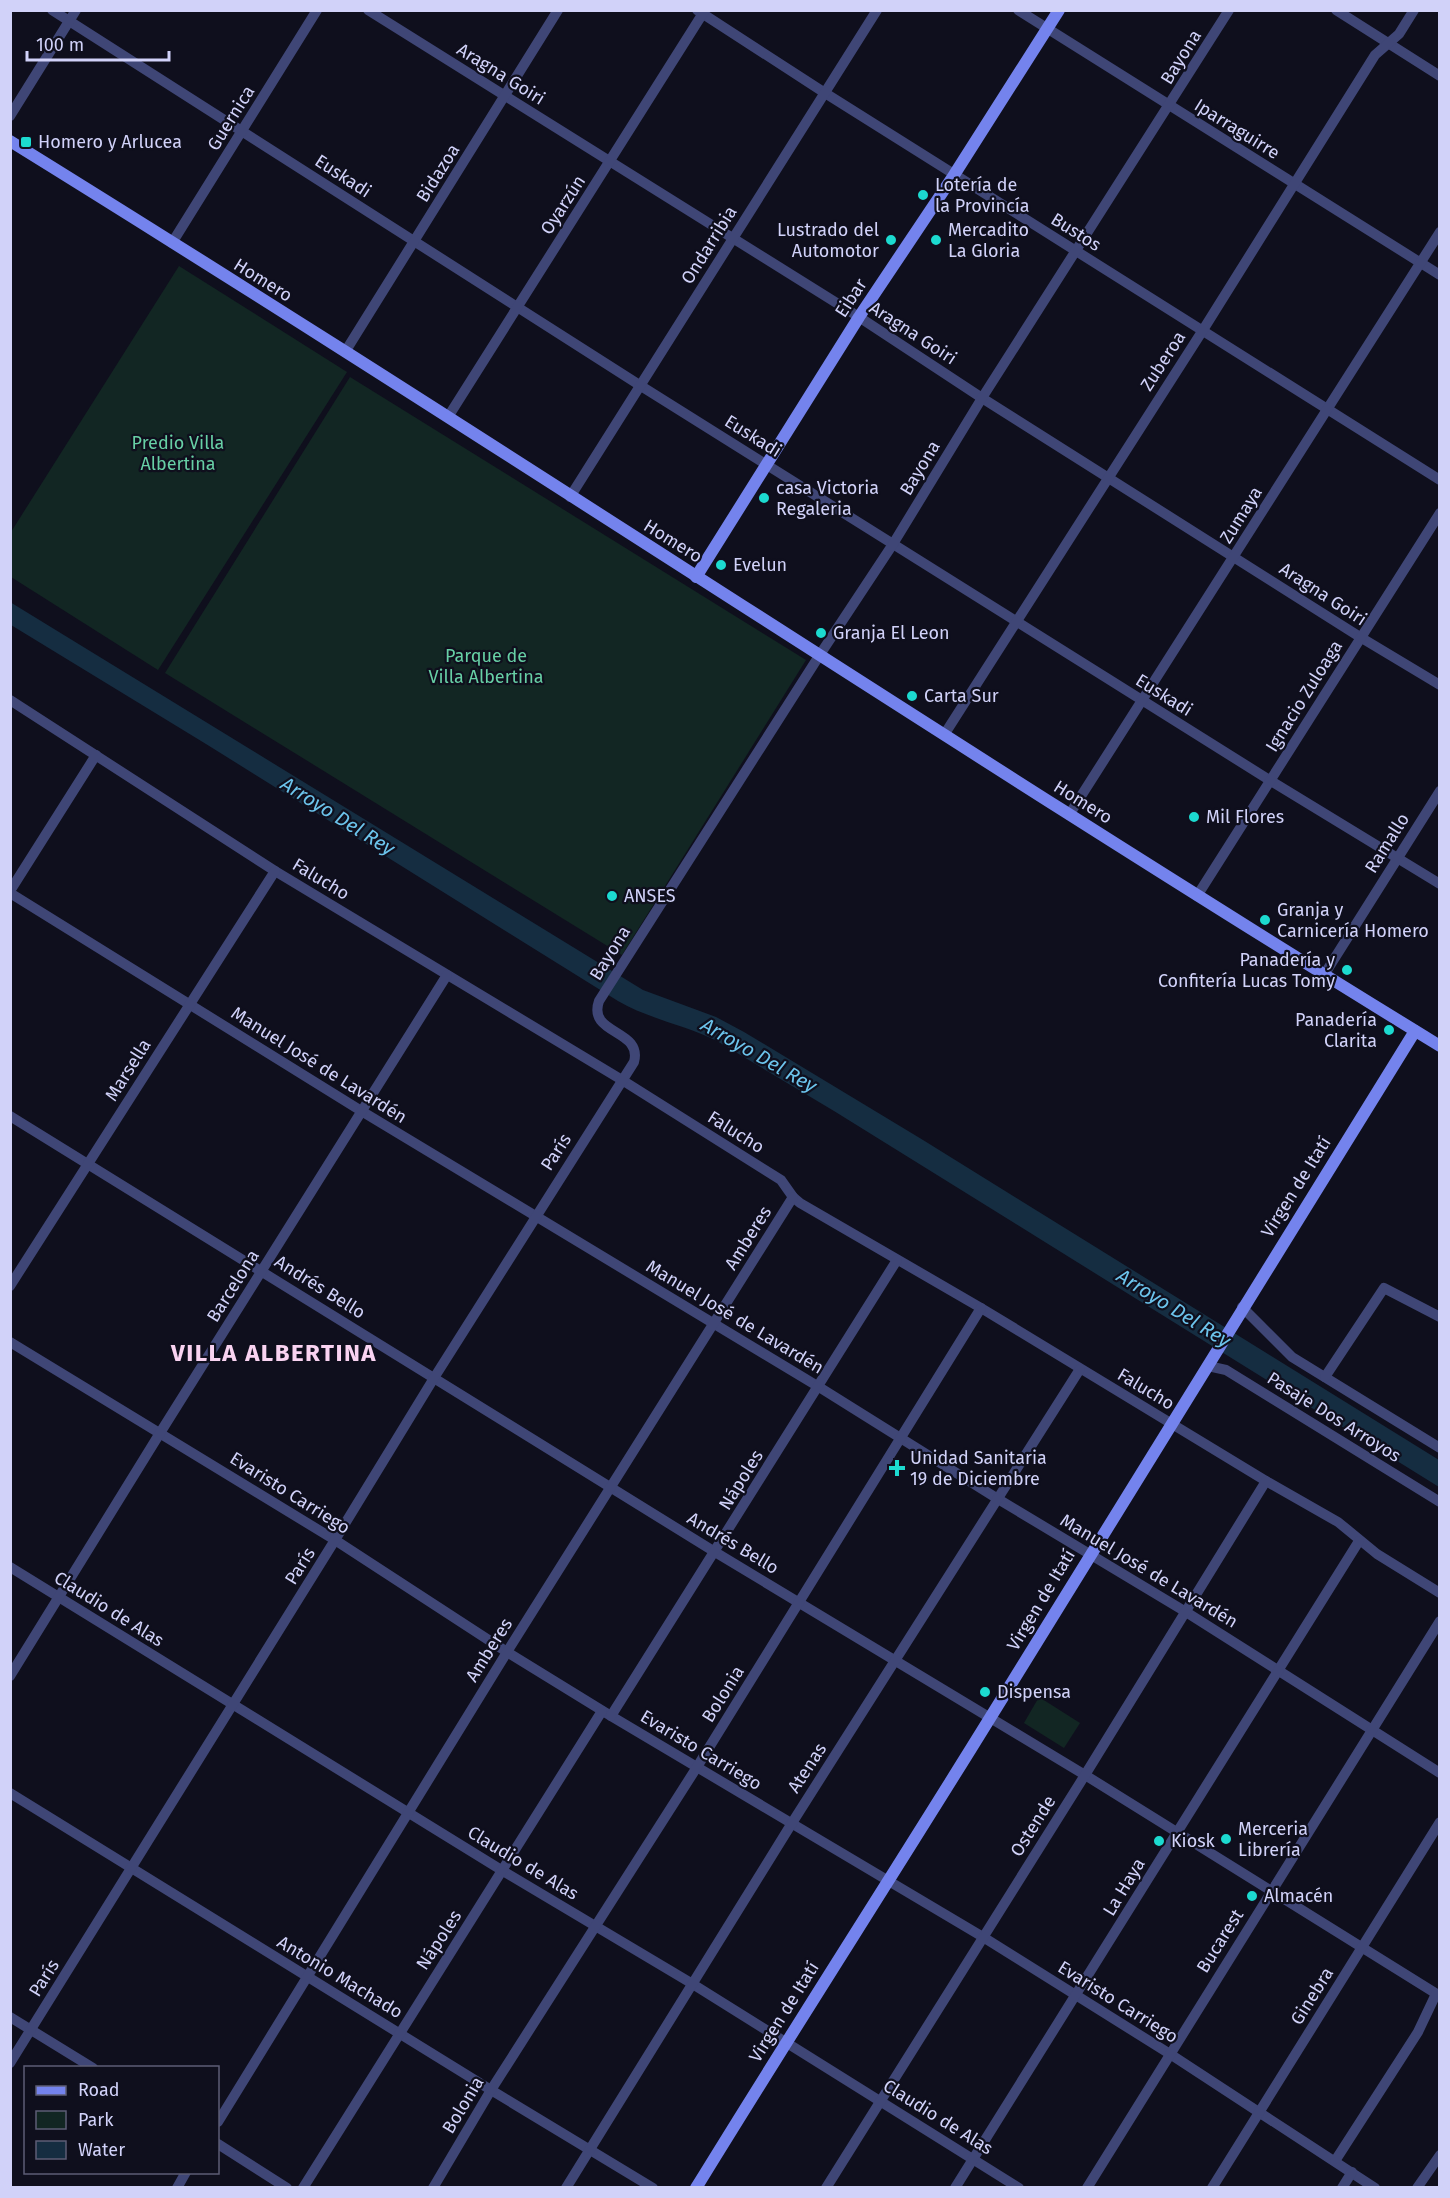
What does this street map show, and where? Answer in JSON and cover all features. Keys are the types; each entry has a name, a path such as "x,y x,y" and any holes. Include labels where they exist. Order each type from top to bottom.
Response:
{"street":[{"name":"Euskadi","path":"52,10 641,386 1271,782 1440,884"},
{"path":"10,116 76,10"},
{"name":"Guernica","path":"171,243 317,10"},
{"name":"Aragna Goiri","path":"368,10 612,161 859,317 982,398 1360,637 1440,685"},
{"name":"Bidazoa","path":"345,352 416,242 558,10"},
{"name":"Ondarribia","path":"570,497 877,10"},
{"name":"Iparraguirre","path":"1018,10 1440,275"},
{"name":"Eibar","path":"696,577 859,317 1059,10"},
{"name":"Bayona","path":"599,1001 893,544 982,398 1229,10"},
{"path":"1336,10 1440,76"},
{"name":"Zuberoa","path":"944,735 1203,330 1375,55 1400,34 1414,10"},
{"name":"Bustos","path":"702,12 825,93 1440,480"},
{"name":"Oyarzún","path":"448,417 612,161 702,12"},
{"name":"Homero","path":"10,141 448,417 1069,815 1440,1046"},
{"name":"Zumaya","path":"1069,815 1235,557 1325,409 1440,232"},
{"name":"Ignacio Zuloaga","path":"1197,896 1440,513"},
{"name":"Falucho","path":"10,700 275,871 622,1080 781,1180 793,1197 1338,1522 1359,1541 1440,1593"},
{"path":"10,892 96,755"},
{"name":"Ramallo","path":"1324,975 1440,791"},
{"name":"Marsella","path":"10,1286 275,871"},
{"name":"Manuel José de Lavardén","path":"10,892 363,1112 714,1323 1186,1612 1440,1773"},
{"name":"Barcelona","path":"10,1676 447,975"},
{"name":"París","path":"10,2063 234,1705 434,1378 634,1062 636,1056 630,1042 602,1023 597,1016 595,1010 599,1001"},
{"name":"Virgen de Itatí","path":"696,2187 1173,1424 1239,1312 1415,1031"},
{"name":"Andrés Bello","path":"10,1116 715,1552 1085,1775 1438,1995"},
{"name":"Amberes","path":"219,2120 507,1652 793,1197"},
{"name":"Nápoles","path":"303,2187 503,1871 715,1552 897,1260"},
{"path":"1325,1377 1384,1288 1440,1317"},
{"name":"Bolonia","path":"433,2187 491,2090 697,1767 981,1308"},
{"path":"1239,1312 1286,1352 1440,1448"},
{"name":"Evaristo Carriego","path":"10,1342 335,1540 507,1652 983,1937 1170,2054 1375,2187"},
{"name":"Pasaje Dos Arroyos","path":"1211,1362 1440,1502"},
{"name":"Atenas","path":"566,2187 691,1983 1080,1369"},
{"name":"Ostende","path":"826,2187 1085,1775 1266,1481"},
{"name":"La Haya","path":"955,2187 1077,1996 1359,1541"},
{"name":"Claudio de Alas","path":"10,1567 503,1871 691,1983 1019,2187"},
{"name":"Bucarest","path":"1086,2187 1440,1621"},
{"name":"Antonio Machado","path":"10,1793 491,2090 653,2187"},
{"name":"Ginebra","path":"1212,2187 1440,1822"},
{"path":"1335,2161 1418,2032 1438,1995"},
{"path":"10,2017 91,2066"},
{"path":"219,2145 287,2187"},
{"path":"1417,2187 1440,2155"},
{"path":"1342,2187 1352,2172"},
{"path":"177,2187 185,2174"}],"green space":[{"name":"Predio Villa Albertina","path":"179,266 347,372 158,670 11,577 11,532"},
{"name":"Parque de Villa Albertina","path":"350,377 806,660 622,955 165,673"},
{"path":"1039,1697 1080,1723 1064,1748 1024,1723"}],"water":[{"name":"Arroyo Del Rey","path":"10,602 643,990 716,1017 744,1032 923,1140 1439,1460 1439,1487 834,1111 717,1041 642,1013 618,1001 11,625"}],"place":[{"name":"Homero y Arlucea","path":"26,142"},
{"name":"Lotería de la Provincía","path":"923,195"},
{"name":"Lustrado del Automotor","path":"891,240"},
{"name":"Mercadito La Gloria","path":"936,240"},
{"name":"casa Victoria Regaleria","path":"764,498"},
{"name":"Evelun","path":"721,565"},
{"name":"Granja El Leon","path":"821,633"},
{"name":"Carta Sur","path":"912,696"},
{"name":"Mil Flores","path":"1194,817"},
{"name":"ANSES","path":"612,896"},
{"name":"Granja y Carnicería Homero","path":"1265,920"},
{"name":"Panadería y Confitería Lucas Tomy","path":"1347,970"},
{"name":"Panadería Clarita","path":"1389,1030"},
{"name":"Unidad Sanitaria 19 de Diciembre","path":"897,1468"},
{"name":"Dispensa","path":"985,1692"},
{"name":"Merceria Librería","path":"1226,1839"},
{"name":"Kiosk","path":"1159,1841"},
{"name":"Almacén","path":"1252,1896"}],"district":[{"name":"VILLA ALBERTINA","path":"274,1353"}]}
